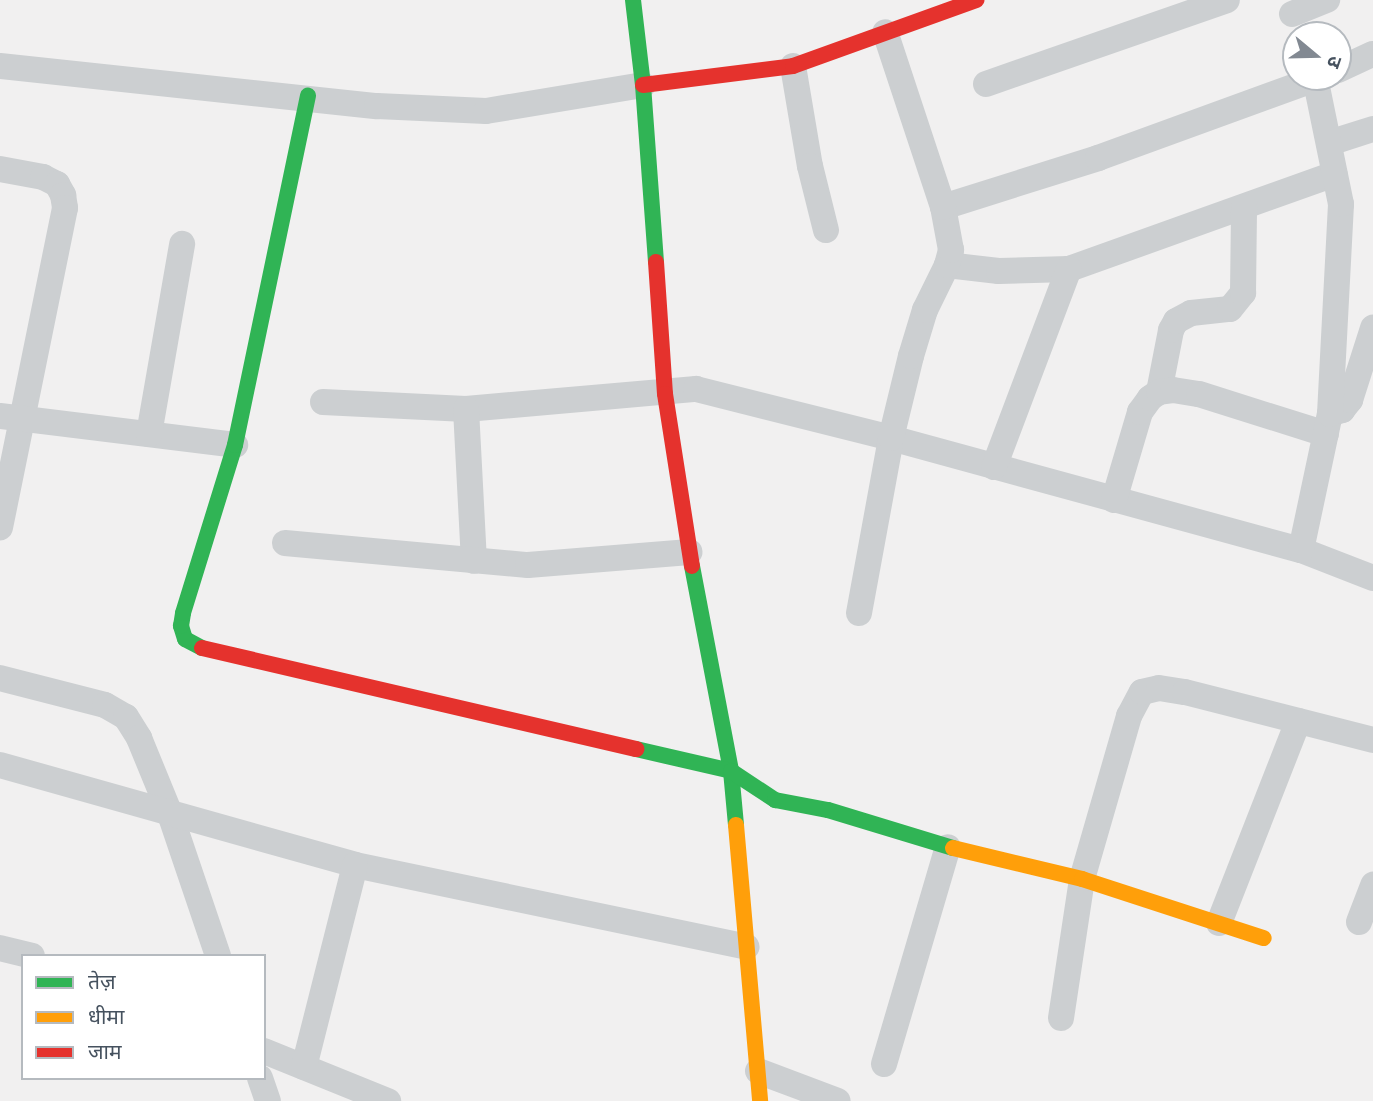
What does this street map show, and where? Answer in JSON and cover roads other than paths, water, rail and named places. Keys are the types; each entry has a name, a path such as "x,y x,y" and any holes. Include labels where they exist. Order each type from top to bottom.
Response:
{"street":[{"path":"633,0 643,85 665,394 689,552 731,771 760,1101"},
{"path":"0,66 109,80 308,96 377,106 486,111 643,85 793,66 885,32 928,8 976,0"},
{"path":"986,85 1227,0"},
{"path":"1293,16 1327,0"},
{"path":"859,613 891,438 925,310 947,265 950,235 885,32"},
{"path":"1352,63 1373,54"},
{"path":"793,66 810,166 826,230"},
{"path":"943,207 1098,158 1282,91"},
{"path":"1301,550 1328,424 1341,204 1329,143 1324,91"},
{"path":"308,96 235,445 183,613 182,633 191,643 731,771 775,800 828,810 948,848 1082,879 1264,938"},
{"path":"1329,143 1373,129"},
{"path":"0,169 43,177 57,184 63,195 65,208 12,418 0,527"},
{"path":"947,265 999,271 1069,269 1334,174"},
{"path":"1160,392 1171,330 1176,321 1191,313 1230,309 1243,293 1244,207"},
{"path":"149,434 182,244"},
{"path":"994,467 1069,269"},
{"path":"1328,424 1350,400 1367,369 1373,328"},
{"path":"323,402 466,409 665,394 696,389 891,438 1301,550 1373,578"},
{"path":"1114,500 1140,412 1150,398 1160,392 1173,390 1199,394 1328,424"},
{"path":"466,409 474,561"},
{"path":"12,418 235,445"},
{"path":"285,543 528,565 689,552"},
{"path":"0,678 117,709 126,717 139,738 169,811 217,954"},
{"path":"1060,1018 1082,879 1129,716 1142,692 1159,688 1185,692 1373,740"},
{"path":"1219,923 1298,721"},
{"path":"0,765 355,865 747,947"},
{"path":"884,1063 948,848"},
{"path":"304,1067 355,865"},
{"path":"1359,922 1373,886"},
{"path":"0,948 24,954"},
{"path":"266,1052 388,1101"},
{"path":"758,1072 838,1101"},
{"path":"261,1080 268,1101"}]}
